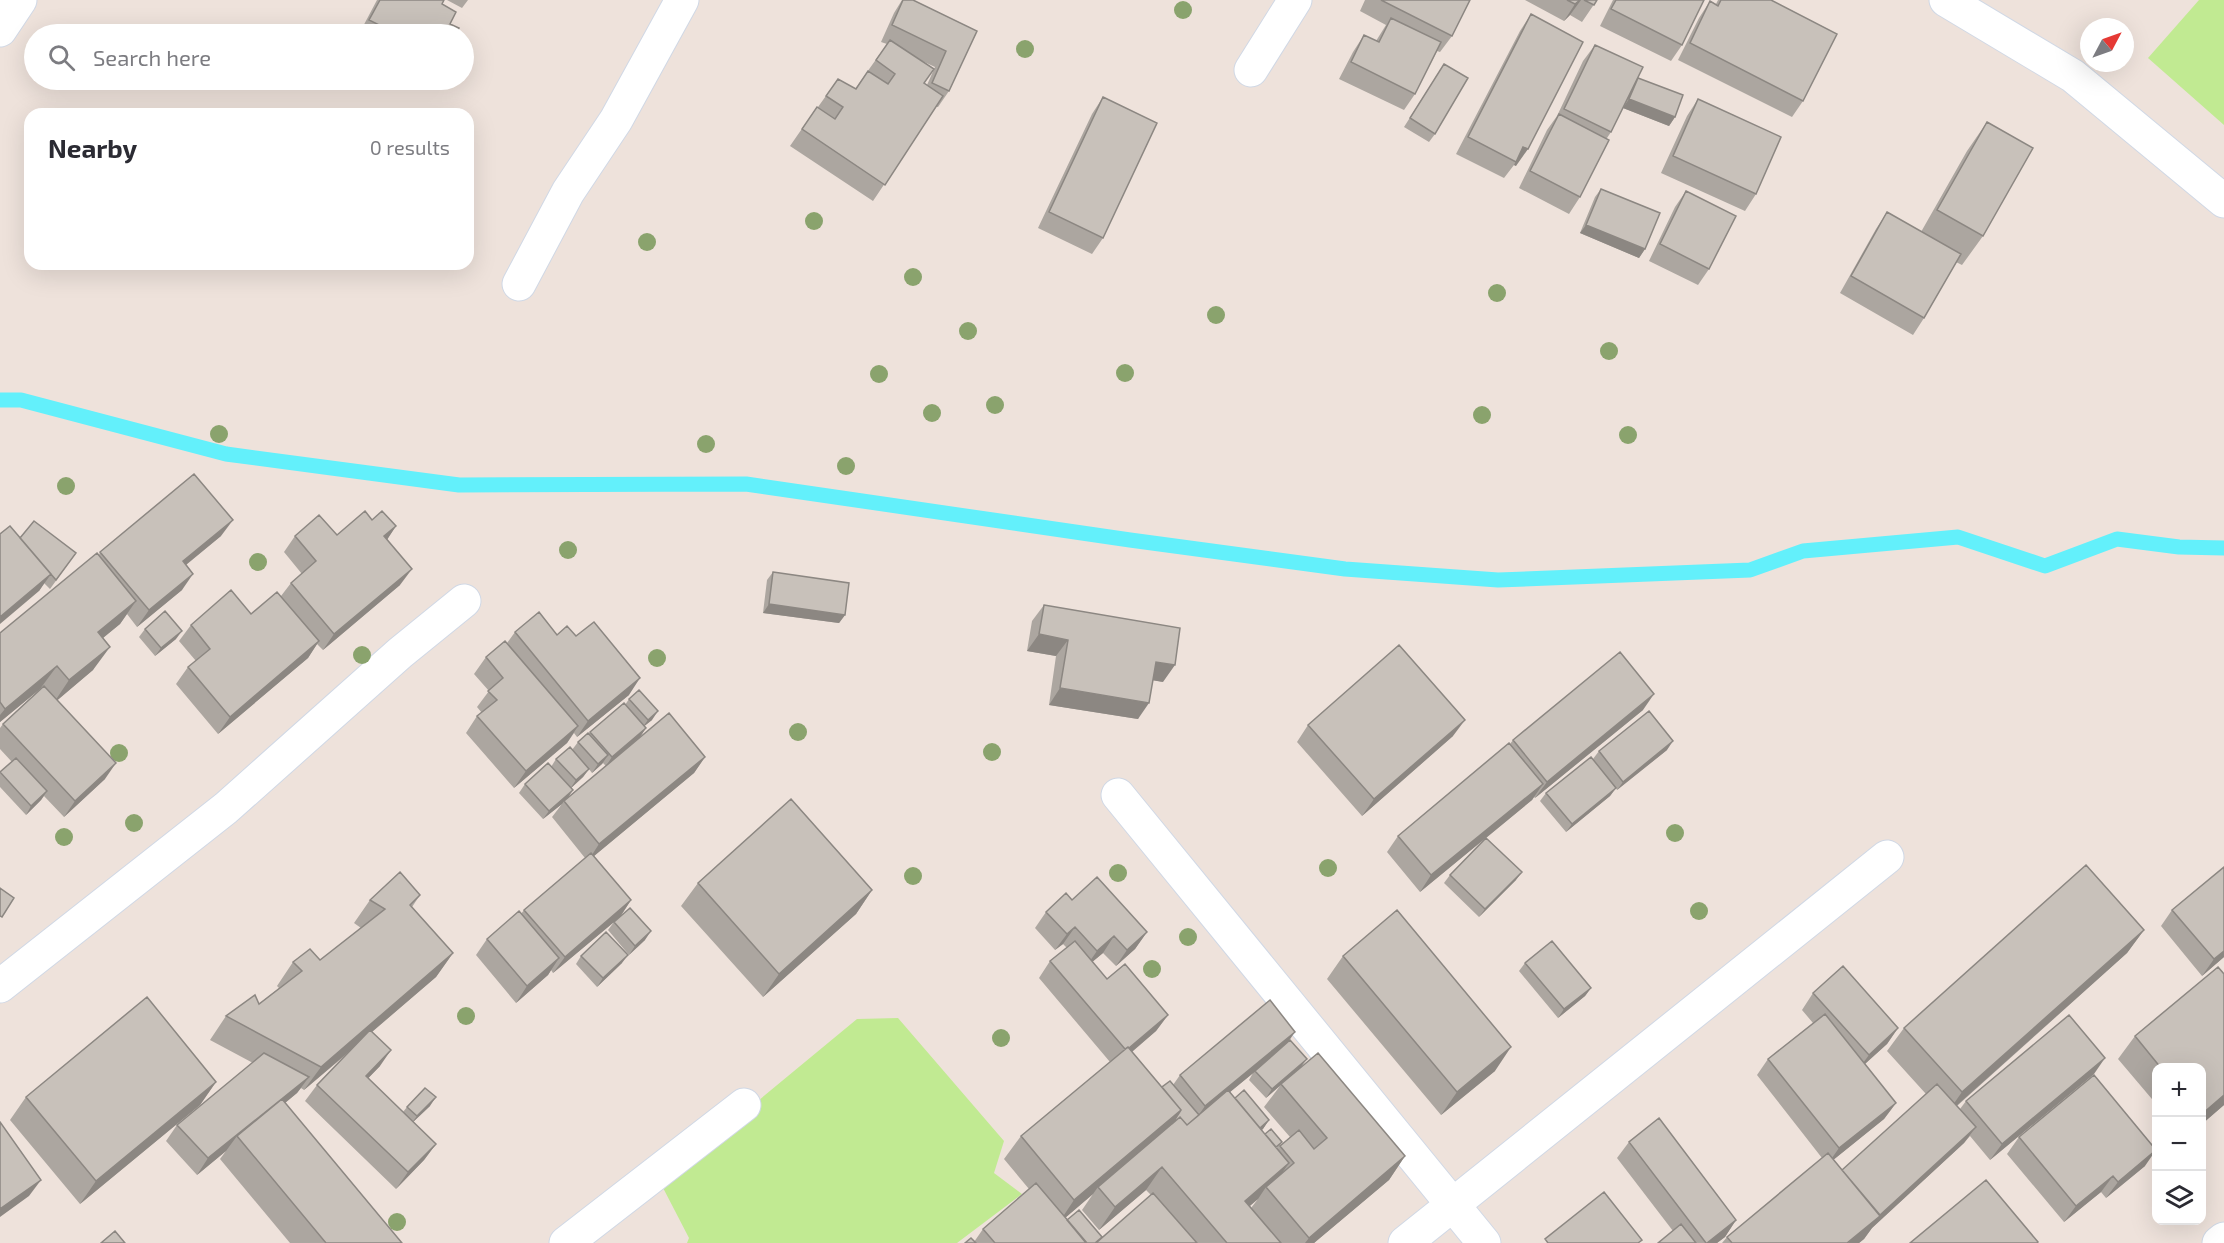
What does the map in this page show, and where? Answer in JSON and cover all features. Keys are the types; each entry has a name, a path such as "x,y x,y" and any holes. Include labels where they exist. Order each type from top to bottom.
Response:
{"street":[{"path":"0,30 20,0"},
{"path":"519,284 568,192 616,120 682,0"},
{"path":"1251,70 1295,0"},
{"path":"1946,0 2073,76 2224,201"},
{"path":"0,986 226,808 400,653 464,601"},
{"path":"1118,795 1484,1243"},
{"path":"1405,1243 1887,857"},
{"path":"566,1243 744,1105"},
{"path":"2219,1243 2224,1239"}],"green space":[{"path":"2199,0 2224,0 2224,125 2148,58"},
{"path":"898,1018 1004,1141 994,1173 1022,1194 957,1243 687,1243 689,1238 660,1182 857,1019"}],"building":[{"path":"380,0 444,0 442,4 456,12 450,24 377,24 369,20"},
{"path":"903,0 913,0 977,31 949,91 932,83 946,51 892,25"},
{"path":"1381,0 1470,0 1452,36"},
{"path":"1567,0 1580,0 1575,4"},
{"path":"1584,0 1597,0 1594,5"},
{"path":"1616,0 1704,0 1682,45 1611,9"},
{"path":"1721,0 1771,0 1837,34 1803,101 1690,43 1710,1 1718,6"},
{"path":"1531,14 1583,42 1528,149 1523,147 1516,162 1468,137"},
{"path":"1391,18 1441,42 1415,94 1351,62 1364,35 1379,42"},
{"path":"890,40 934,69 924,83 943,96 885,185 802,129 817,107 835,119 843,107 826,96 838,79 856,89 868,71 888,84 895,74 876,60"},
{"path":"1595,45 1643,67 1611,132 1564,109"},
{"path":"1444,64 1468,78 1435,134 1410,118"},
{"path":"1638,78 1683,95 1675,117 1629,99"},
{"path":"1103,97 1157,123 1103,238 1049,212"},
{"path":"1698,99 1781,137 1756,194 1673,156"},
{"path":"1559,114 1609,140 1580,197 1530,171"},
{"path":"1987,122 2033,148 1983,236 1937,210"},
{"path":"1601,189 1660,213 1645,249 1586,225"},
{"path":"1686,191 1736,216 1709,269 1660,244"},
{"path":"1887,212 1961,254 1924,318 1851,276"},
{"path":"194,474 233,520 183,561 193,574 149,610 100,552"},
{"path":"365,511 372,520 382,511 396,526 384,536 412,569 334,634 291,583 316,561 295,536 319,515 337,535"},
{"path":"34,521 76,553 56,580 20,538"},
{"path":"10,526 51,574 0,617 0,534"},
{"path":"97,553 136,601 98,632 110,647 69,680 57,666 5,709 0,702 0,633"},
{"path":"773,572 849,583 845,615 769,604"},
{"path":"231,590 251,614 277,592 319,641 230,717 188,667 210,649 191,625"},
{"path":"1044,605 1180,628 1175,665 1156,662 1149,703 1060,688 1068,640 1039,634"},
{"path":"165,611 182,631 161,648 145,629"},
{"path":"539,612 557,635 567,626 576,636 594,622 640,678 588,721 515,632"},
{"path":"505,641 578,726 526,771 477,716 497,700 488,691 503,678 486,657"},
{"path":"1399,645 1465,720 1374,799 1308,725"},
{"path":"1620,652 1654,694 1547,782 1513,740"},
{"path":"44,686 116,763 75,801 3,724"},
{"path":"639,690 658,711 648,720 629,699"},
{"path":"624,703 646,728 612,757 590,732"},
{"path":"1649,711 1673,741 1623,782 1599,751"},
{"path":"669,713 705,757 599,844 564,801"},
{"path":"588,733 608,755 598,764 578,742"},
{"path":"1509,743 1543,784 1431,875 1398,836"},
{"path":"570,747 589,769 576,780 556,759"},
{"path":"1591,757 1616,788 1572,824 1546,793"},
{"path":"16,758 47,791 31,806 0,772"},
{"path":"548,763 573,790 549,811 525,784"},
{"path":"791,799 872,890 779,974 698,883"},
{"path":"1486,838 1522,872 1485,909 1450,875"},
{"path":"591,853 631,900 565,957 524,910"},
{"path":"2086,865 2144,930 1962,1092 1904,1028"},
{"path":"2224,867 2224,951 2214,959 2172,910"},
{"path":"400,872 420,895 410,905 453,953 321,1067 226,1016 255,995 259,1004 302,971 293,962 310,949 320,960 385,909 370,900"},
{"path":"1097,877 1147,932 1127,950 1114,936 1097,951 1075,927 1067,934 1046,912 1066,893 1072,900"},
{"path":"0,888 14,898 2,917 0,916"},
{"path":"630,908 651,931 635,946 614,922"},
{"path":"1397,910 1511,1047 1457,1092 1343,956"},
{"path":"519,911 559,958 527,986 487,939"},
{"path":"606,932 628,955 603,978 581,956"},
{"path":"1075,941 1107,979 1125,964 1168,1015 1129,1048 1125,1049 1050,961"},
{"path":"1552,941 1591,988 1564,1009 1525,963"},
{"path":"1843,966 1898,1028 1869,1055 1813,993"},
{"path":"2218,967 2224,974 2224,1095 2206,1111 2206,1063 2157,1063 2135,1036"},
{"path":"147,997 216,1082 96,1181 26,1097"},
{"path":"1270,1000 1295,1032 1205,1106 1180,1075"},
{"path":"1825,1014 1896,1103 1839,1148 1768,1059"},
{"path":"2069,1015 2105,1058 2002,1144 1966,1101"},
{"path":"370,1030 391,1050 366,1076 436,1144 408,1172 317,1085"},
{"path":"1290,1040 1307,1059 1272,1089 1255,1071"},
{"path":"1128,1047 1181,1110 1074,1200 1021,1136"},
{"path":"264,1053 309,1077 208,1158 177,1125"},
{"path":"1318,1053 1405,1156 1309,1238 1266,1187 1294,1163 1280,1146 1299,1130 1314,1149 1327,1138 1281,1084"},
{"path":"2094,1075 2152,1145 2152,1153 2118,1182 2113,1176 2076,1206 2019,1137"},
{"path":"1170,1081 1199,1115 1187,1125 1180,1117 1172,1124 1181,1110 1162,1087"},
{"path":"1937,1084 1976,1127 1880,1215 1842,1170"},
{"path":"425,1088 436,1097 417,1116 407,1107"},
{"path":"1228,1090 1289,1163 1245,1201 1281,1243 1227,1243 1162,1167 1115,1207 1098,1187 1180,1117 1187,1125"},
{"path":"1244,1090 1269,1120 1260,1128 1235,1098"},
{"path":"282,1099 402,1243 326,1243 237,1136"},
{"path":"1659,1118 1736,1220 1707,1243 1629,1142"},
{"path":"0,1122 41,1180 0,1209"},
{"path":"1271,1129 1282,1142 1276,1147 1265,1134"},
{"path":"1828,1153 1880,1216 1847,1243 1732,1243 1727,1237"},
{"path":"1986,1180 2037,1243 1910,1243"},
{"path":"1036,1183 1087,1243 995,1243 983,1229"},
{"path":"1604,1192 1642,1240 1638,1243 1548,1243 1545,1239"},
{"path":"1153,1193 1197,1243 1096,1243"},
{"path":"1079,1210 1102,1237 1095,1243 1086,1243 1067,1220"},
{"path":"1681,1224 1696,1243 1658,1243"},
{"path":"115,1231 125,1243 101,1243"},
{"path":"971,1238 976,1243 965,1243"}],"waterway":[{"path":"0,400 21,400 226,454 459,485 746,484 1345,569 1498,580 1750,570 1803,551 1958,537 2045,566 2117,539 2179,547 2224,548"}]}
